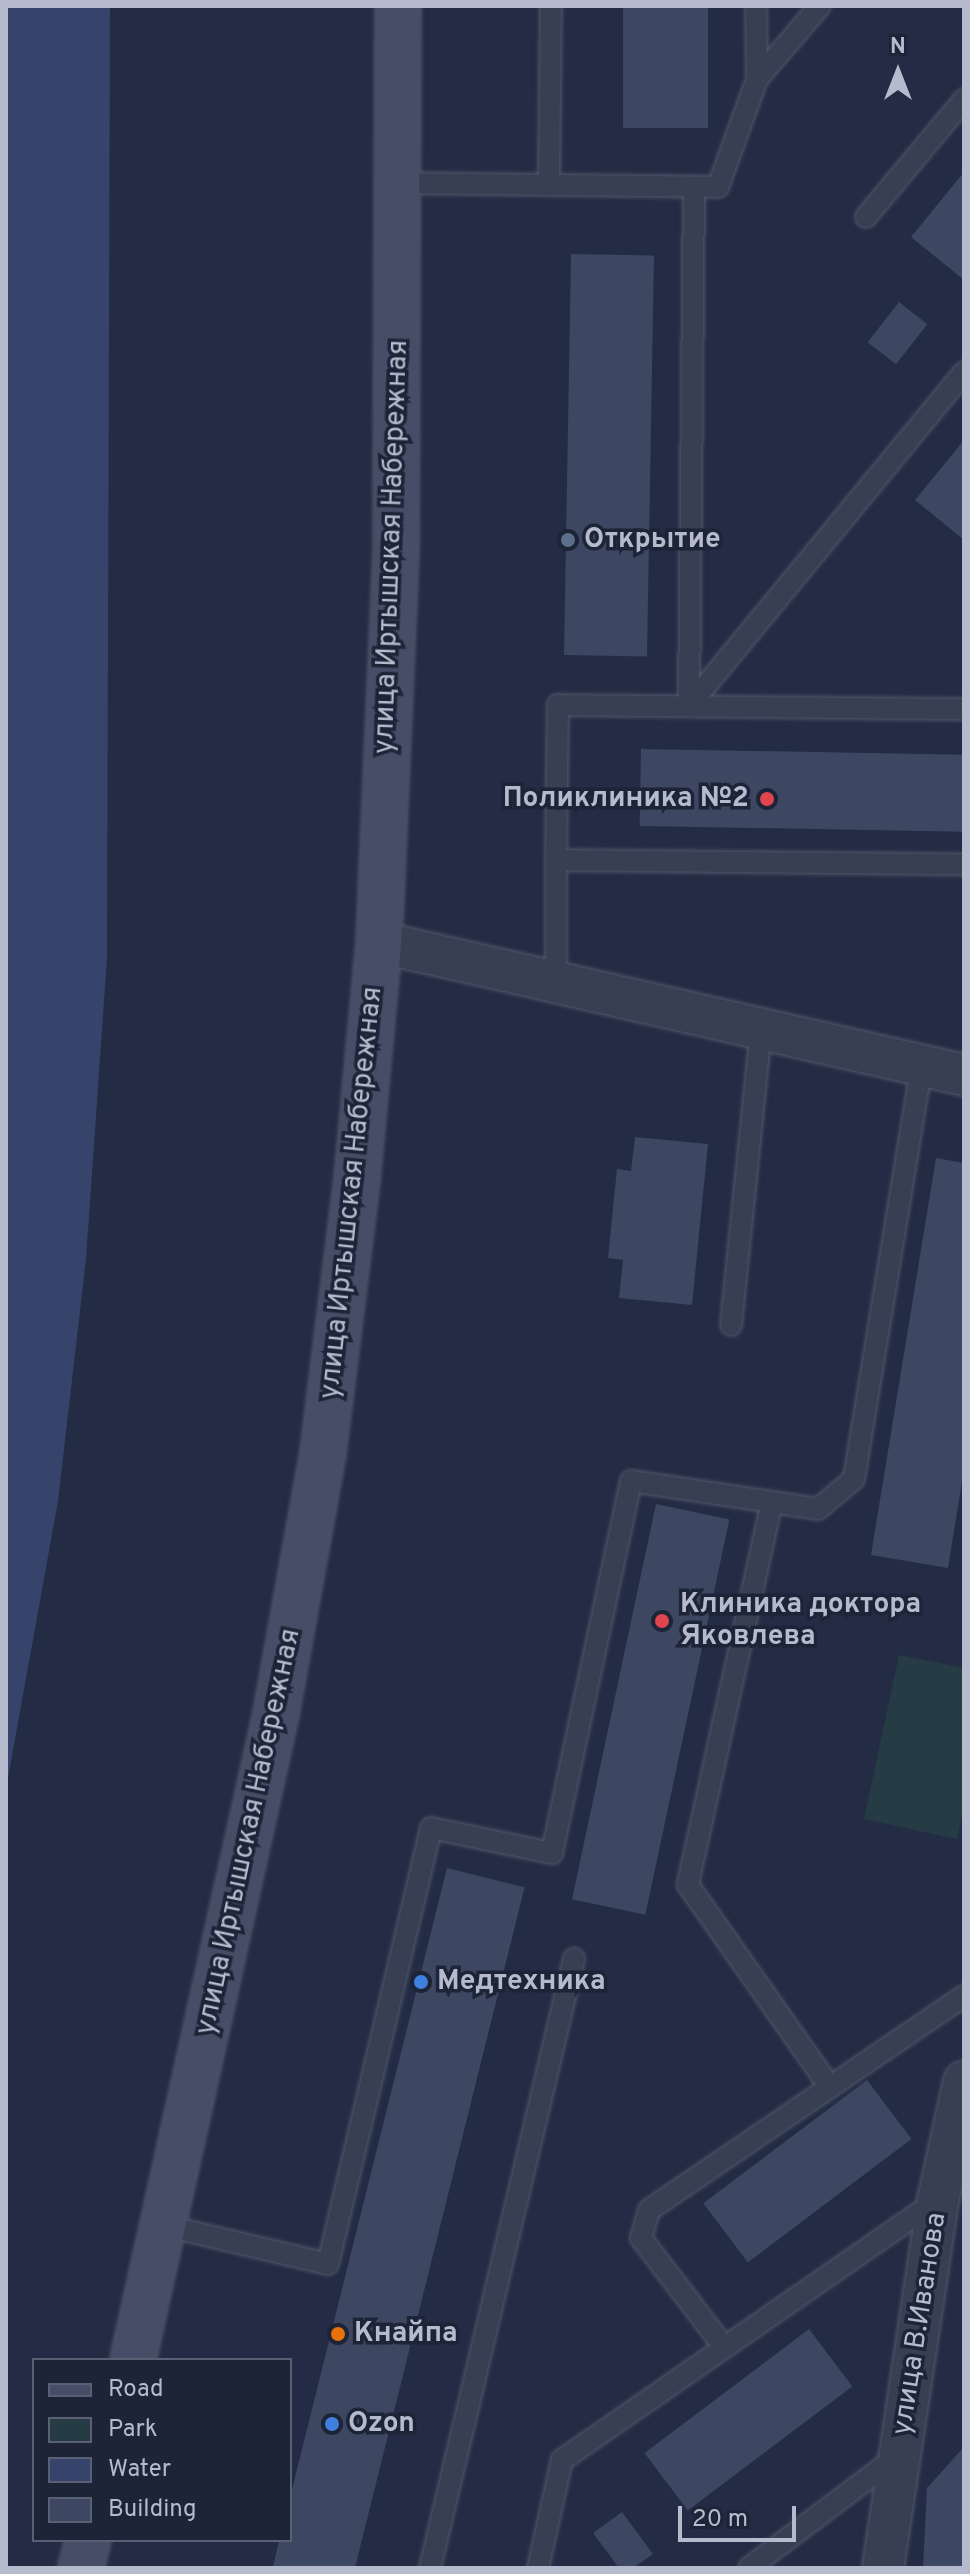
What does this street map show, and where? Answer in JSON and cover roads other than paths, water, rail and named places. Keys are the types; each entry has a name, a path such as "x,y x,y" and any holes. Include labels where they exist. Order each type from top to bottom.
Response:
{"main road":[{"name":"улица Иртышская Набережная","path":"134,2358 167,2226 323,1453 379,942 396,557 398,6"},
{"path":"81,2568 88,2542"}],"street":[{"path":"379,942 964,1075"},
{"name":"улица В.Иванова","path":"883,2568 938,2200 964,2082"}],"lane":[{"path":"549,185 551,6"},
{"path":"399,183 718,187 757,79 756,6"},
{"path":"757,79 820,6"},
{"path":"866,217 964,100"},
{"path":"689,706 694,187"},
{"path":"689,706 964,372"},
{"path":"556,982 558,705 964,709"},
{"path":"556,860 964,864"},
{"path":"731,1325 761,1029"},
{"path":"167,2226 328,2264 431,1828 552,1853 631,1481 771,1506 818,1509 854,1479 922,1065"},
{"path":"771,1506 688,1885 827,2083"},
{"path":"430,2568 574,1959"},
{"path":"724,2347 641,2238 649,2210 827,2083 964,1996"},
{"path":"538,2568 562,2460 938,2200"},
{"path":"749,2568 900,2455"}],"water":[{"path":"6,6 110,6 107,958 86,1259 58,1501 6,1789"}],"place":[{"name":"Открытие","path":"568,540"},
{"name":"Поликлиника №2","path":"767,799"},
{"name":"Клиника доктора Яковлева","path":"662,1621"},
{"name":"Медтехника","path":"421,1982"},
{"name":"Кнайпа","path":"338,2334"},
{"name":"Ozon","path":"332,2424"}]}
